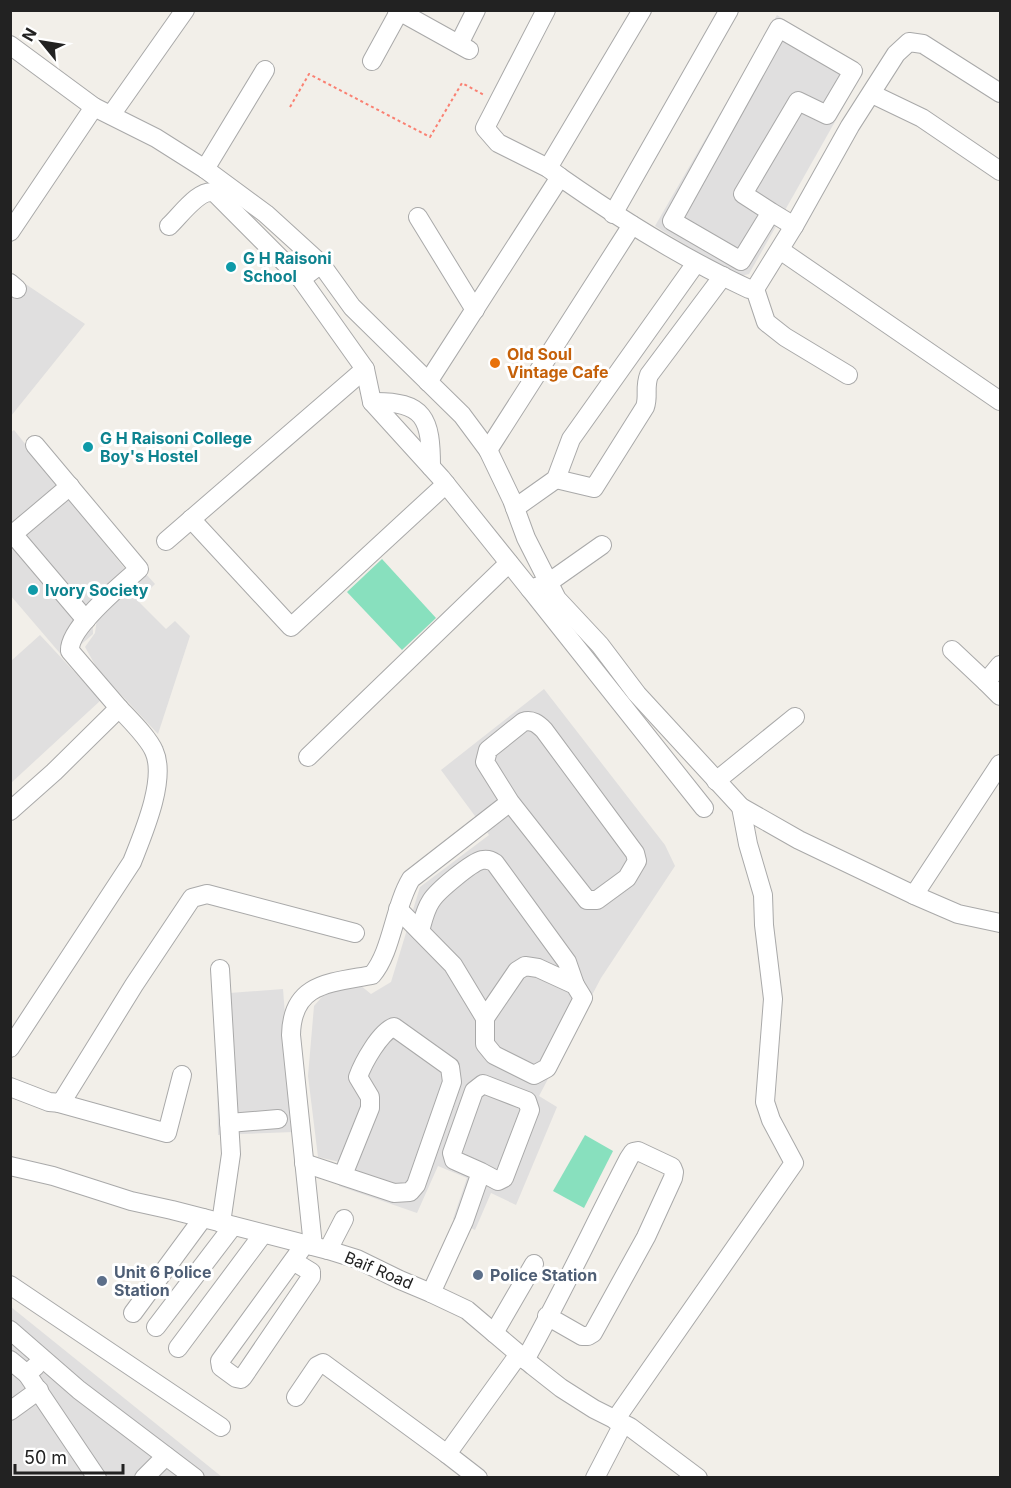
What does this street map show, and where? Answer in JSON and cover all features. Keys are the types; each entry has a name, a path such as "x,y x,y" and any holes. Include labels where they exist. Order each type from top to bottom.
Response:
{"street":[{"path":"10,232 103,111 185,10"},
{"path":"372,61 399,11 464,47 476,10"},
{"path":"546,10 485,128 498,143 554,172 613,214 696,263 749,289 755,289"},
{"path":"428,382 475,310 554,172 642,10"},
{"path":"613,214 729,10"},
{"path":"771,212 741,261 672,221 779,28 853,71 827,115"},
{"path":"755,289 794,226 850,126 896,54 909,42 923,44 1000,93"},
{"path":"10,45 103,111 156,138 205,169 266,214 321,264 352,307 462,415 488,450 526,538 557,599 600,645 638,694 741,807 799,840 914,895 958,914 1000,923"},
{"path":"205,169 265,70"},
{"path":"872,94 922,118 1000,171"},
{"path":"794,226 743,194 798,101 850,126"},
{"path":"169,226 201,193 210,191 215,193 301,279 365,369 372,402 446,484 704,808"},
{"path":"418,217 475,310"},
{"path":"488,450 632,225"},
{"path":"780,249 1000,401"},
{"path":"515,508 556,479 571,439 696,263"},
{"path":"301,279 321,264"},
{"path":"556,479 594,488 645,407 647,401 645,389 649,375 723,276"},
{"path":"755,289 766,322 785,337 848,375"},
{"path":"166,541 365,369"},
{"path":"372,402 391,401 420,414 429,430 431,467"},
{"path":"10,1048 132,862 154,798 158,773 154,751 69,651 72,637 86,620 139,569 35,445"},
{"path":"191,519 291,627 446,484"},
{"path":"69,486 13,534 86,620"},
{"path":"530,589 548,583 602,545"},
{"path":"308,757 509,563"},
{"path":"952,650 1000,696"},
{"path":"986,682 1000,665"},
{"path":"10,811 54,772 119,708"},
{"path":"716,781 795,717"},
{"path":"528,720 544,730 635,853 637,861 635,868 627,878 597,900 587,900 510,802 486,762 486,755 488,750 528,720"},
{"path":"914,895 1000,764"},
{"path":"315,1246 291,1035 291,1020 296,1005 307,993 320,987 372,975 382,958 404,891 411,879 510,802"},
{"path":"595,1478 619,1422 794,1163 771,1120 765,1102 773,999 764,926 763,895 748,844 741,807"},
{"path":"398,909 453,965 484,1018 485,1044 494,1055 534,1075 547,1068 583,998 575,985 567,962 495,863 484,859 475,862 433,897 424,913 420,931"},
{"path":"59,1103 72,1087 134,985 192,898 207,894 355,933"},
{"path":"484,1018 517,971 525,966 538,968 575,985"},
{"path":"156,1327 227,1224 231,1154 220,969"},
{"path":"304,1163 394,1193 411,1192 416,1185 452,1082 452,1071 444,1062 394,1027 381,1036 358,1077 370,1097 370,1108 343,1175"},
{"path":"10,1088 49,1102 167,1133 182,1075"},
{"path":"483,1084 527,1101 530,1110 504,1178 498,1180 481,1172 454,1160 452,1153 474,1091 483,1084"},
{"path":"229,1123 278,1119"},
{"path":"447,1454 522,1357 548,1316 633,1152 638,1151 672,1167 673,1178 646,1237 593,1333 582,1336 548,1316"},
{"name":"Baif Road","path":"10,1166 53,1176 130,1201 315,1246 357,1259 432,1293 468,1310 561,1388 619,1422 698,1478"},
{"path":"432,1293 464,1221 481,1172"},
{"path":"134,1313 203,1218"},
{"path":"293,1262 312,1272 311,1277 243,1377 236,1378 221,1367 220,1361 293,1262 315,1246 344,1219"},
{"path":"178,1348 263,1234"},
{"path":"494,1333 534,1264"},
{"path":"10,1285 221,1427"},
{"path":"10,1330 79,1390 195,1478"},
{"path":"27,1374 44,1359"},
{"path":"10,1360 27,1374 39,1390 97,1478"},
{"path":"296,1397 316,1366 323,1363 478,1478"},
{"path":"10,1411 39,1390"},
{"path":"144,1478 166,1455"}],"path":[{"path":"290,107 309,74 429,137 462,83 498,103"}],"shaded area":[{"path":"777,15 863,72 749,274 741,276 733,274 655,226"},
{"path":"27,285 85,324 11,416 11,296 16,298"},
{"name":"Ivory Society","path":"14,430 129,574 92,607 93,634 77,648 101,700 11,783 11,661 40,635 94,693 11,596 10,433"},
{"path":"145,573 155,584 138,601 166,629 175,621 190,636 158,734 98,670 85,647 95,633 97,619"},
{"path":"544,689 665,845 675,866 601,978 539,1096 557,1107 516,1205 491,1193 475,1230 453,1219 467,1178 438,1166 417,1213 339,1186 344,1163 318,1157 308,1076 314,1006 327,991 360,985 371,994 391,982 420,887 489,835 441,770"},
{"path":"283,989 294,1132 218,1135 216,994"},
{"path":"11,1307 222,1477 11,1477"}],"green space":[{"path":"382,559 436,618 402,650 347,592"},
{"path":"585,1135 613,1151 584,1208 553,1191"}],"place":[{"name":"G H Raisoni School","path":"231,267"},
{"name":"Old Soul Vintage Cafe","path":"495,363"},
{"name":"G H Raisoni College Boy's Hostel","path":"88,447"},
{"name":"Ivory Society","path":"33,590"},
{"name":"Police Station","path":"478,1275"},
{"name":"Unit 6 Police Station","path":"102,1281"}]}
